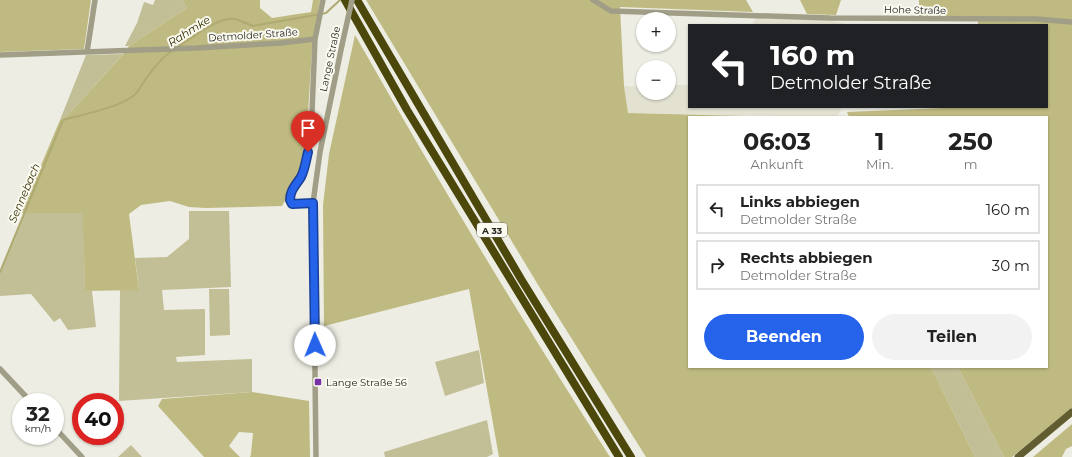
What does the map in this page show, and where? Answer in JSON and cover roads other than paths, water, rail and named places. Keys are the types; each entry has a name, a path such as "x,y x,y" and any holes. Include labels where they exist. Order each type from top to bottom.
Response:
{"highway":[{"name":"A 33","path":"357,0 521,280 631,457"},
{"name":"A 33","path":"348,1 435,156 619,457"}],"main road":[{"path":"1018,457 1072,412"}],"street":[{"path":"87,52 95,0"},
{"path":"313,203 292,204 290,200 293,188 301,177 305,166 311,137 315,39 323,0"},
{"name":"Hohe Straße","path":"593,0 611,11 830,18 1036,19 1072,22"},
{"name":"Lange Straße","path":"316,457 313,203 320,152 342,45 348,1"},
{"name":"Detmolder Straße","path":"0,54 196,48 281,43 315,39"},
{"path":"0,369 23,393"},
{"path":"64,438 82,457"}],"waterway":[{"name":"Rahmke","path":"179,46 206,28 221,21 235,19 253,26 326,13 340,0"},
{"name":"Sennebach","path":"0,272 63,120 104,109 125,101 133,96 158,64 167,54 172,51"}],"place":[{"name":"Lange Straße 56","path":"318,382"}]}
